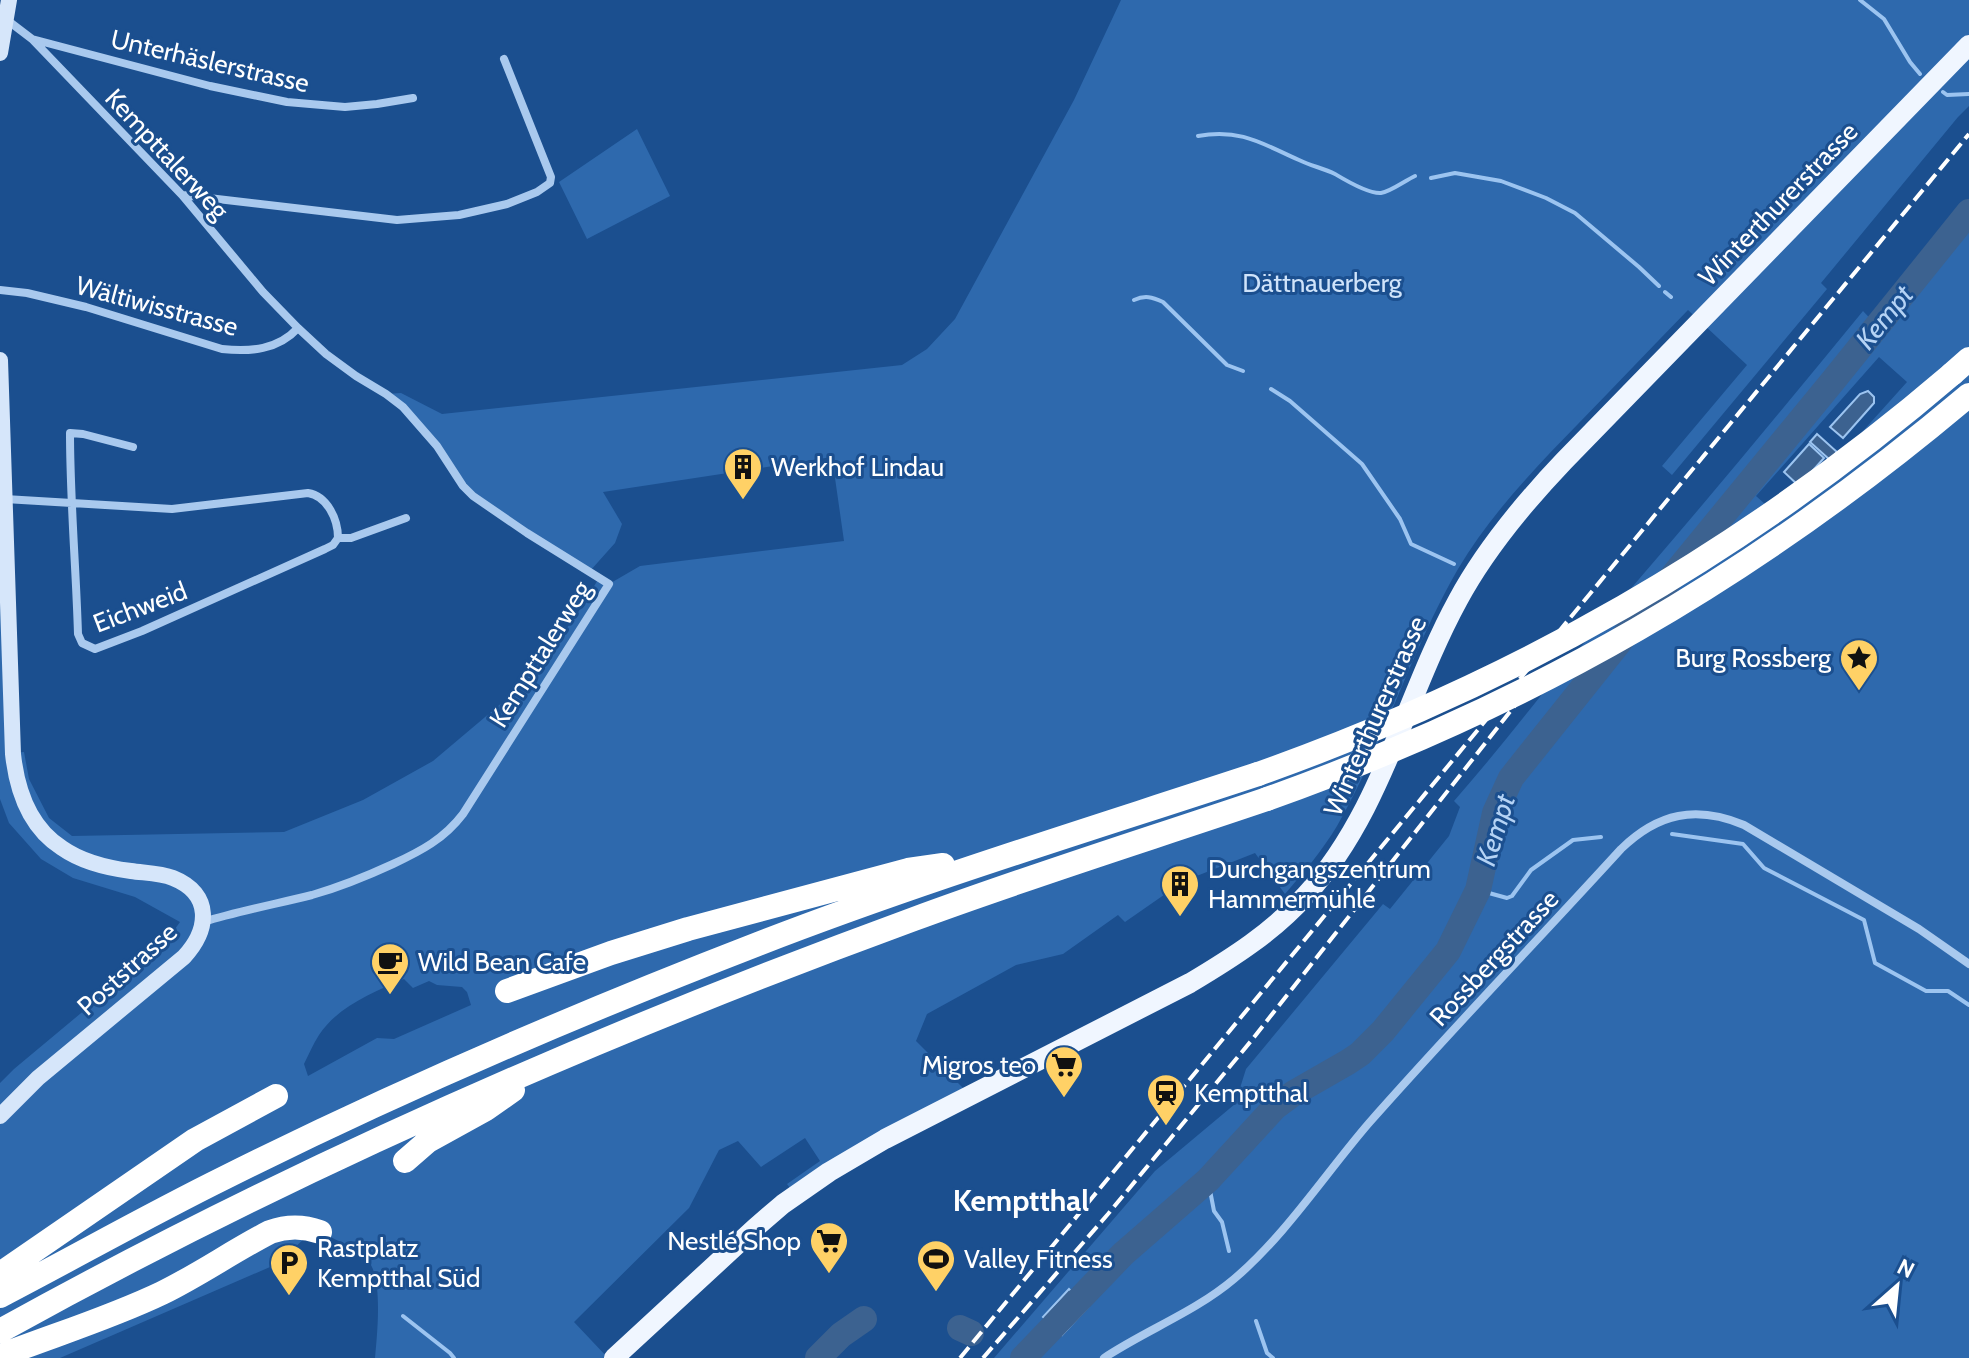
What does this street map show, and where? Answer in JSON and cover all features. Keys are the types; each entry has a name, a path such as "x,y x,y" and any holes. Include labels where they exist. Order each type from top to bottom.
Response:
{"highway":[{"path":"0,1296 225,1177 470,1063 612,1002 886,896 1258,774 1361,736 1478,685 1579,633 1721,549 1896,422 1961,366"},
{"path":"0,1331 251,1200 554,1061 911,920 1348,770 1455,725 1535,686 1692,599 1799,528 1882,467 1969,395"},
{"path":"507,991 611,953 749,912 908,870 997,858"},
{"path":"405,1161 428,1141 486,1109 554,1061"},
{"path":"0,1274 184,1148 276,1096"},
{"path":"0,1356 159,1294 270,1232 300,1227 320,1232"}],"main road":[{"name":"Winterthurerstrasse","path":"614,1358 755,1228 829,1172 885,1139 1190,983 1238,954 1288,913 1322,876 1356,825 1448,620 1497,539 1564,461 1969,45"}],"street":[{"path":"0,53 9,0"},
{"name":"Unterhäslerstrasse","path":"5,21 32,39 210,86 295,104 345,107 413,98"},
{"name":"Kempttalerweg","path":"32,39 182,195 263,292 298,328 347,369 403,407 437,446 473,496 609,584 463,814 446,834 419,852 344,884 203,922"},
{"path":"182,195 397,220 459,215 507,204 537,192 550,183 548,168 504,59"},
{"name":"Wältiwisstrasse","path":"0,290 86,307 222,349 258,350 271,346 298,328"},
{"name":"Poststrasse","path":"0,360 6,703 18,784 29,812 42,831 62,848 83,859 110,867 178,880 196,895 202,908 203,922 197,940 184,957 38,1078 0,1116"},
{"name":"Eichweid","path":"133,447 70,433 78,634 82,643 95,649 325,549 338,538 351,538 406,518"},
{"path":"4,499 172,509 308,493 326,502 338,528 338,538"},
{"name":"Rossbergstrasse","path":"1104,1358 1203,1302 1245,1269 1285,1227 1382,1108 1621,849 1634,836 1657,822 1696,815 1722,817 1744,825 1919,929 1969,964"}],"green space":[{"name":"Dättnauerberg","path":"1121,0 1969,0 1969,106 1821,283 1827,289 1672,475 1662,466 1747,365 1688,310 1514,493 1458,569 1337,826 1285,894 1255,853 1184,881 1125,922 1118,915 1063,954 1016,965 927,1014 916,1041 970,1095 795,1195 787,1184 820,1161 805,1138 761,1167 738,1141 719,1150 689,1208 574,1322 608,1358 375,1358 378,1308 373,1270 359,1253 320,1232 307,1236 277,1264 60,1358 0,1358 0,1083 165,943 180,922 135,897 73,878 41,859 9,823 0,799 0,357 14,753 24,752 29,779 49,818 72,836 284,832 363,800 433,761 516,691 574,619 599,578 609,584 640,566 844,541 832,457 603,492 622,524 615,543 590,571 473,496 386,394 401,393 442,414 902,365 927,349 955,319 1074,100","holes":["404,979 413,988 429,981 437,985 462,987 471,1005 394,1039 377,1038 308,1076 304,1064 319,1035 336,1016 357,1001"]},
{"path":"637,129 670,196 587,239 559,182"},
{"path":"1969,215 1969,1358 994,1358 1155,1171 1235,1104 1246,1069 1383,904 1390,909 1449,836 1460,807 1454,801 1863,311 1884,333","holes":["1879,357 1907,382 1783,520 1756,496"]}],"shaded area":[{"path":"1868,391 1874,397 1874,403 1843,438 1830,427 1860,394"},
{"path":"1817,434 1837,452 1830,460 1810,442"},
{"path":"1809,444 1824,458 1799,486 1784,472"},
{"path":"1069,1289 1088,1307 1062,1335 1043,1317"}],"waterway":[{"path":"1860,0 1884,19 1920,74"},
{"path":"1943,92 1947,95 1969,94"},
{"path":"1198,136 1226,134 1251,139 1376,193 1389,190 1415,176"},
{"path":"1431,178 1455,173 1501,181 1546,198 1575,213 1659,286"},
{"name":"Kempt","path":"1023,1358 1123,1254 1208,1180 1275,1107 1360,1054 1383,1031 1448,951 1478,890 1495,813 1511,778 1969,212"},
{"path":"1665,292 1671,297"},
{"path":"1134,300 1148,297 1163,302 1227,365 1243,371"},
{"path":"1271,389 1290,401 1362,464 1400,519 1411,544 1454,564"},
{"path":"1672,834 1743,844 1764,868 1864,920 1875,963 1926,991 1948,991 1969,1005"},
{"path":"1478,890 1507,898 1512,896 1531,870 1573,840 1601,837"},
{"path":"1208,1180 1214,1211 1222,1222 1229,1251"},
{"path":"403,1316 454,1358"},
{"name":"Kempt","path":"818,1358 841,1335 864,1319"},
{"path":"1256,1321 1267,1353 1273,1358"},
{"name":"Kempt","path":"960,1328 971,1333"}],"railway":[{"path":"960,1358 1969,134"},
{"path":"983,1358 1108,1214 1251,1041 1531,685"}],"place":[{"name":"Werkhof Lindau","path":"743,501"},
{"name":"Burg Rossberg","path":"1859,692"},
{"name":"Durchgangszentrum Hammermühle","path":"1180,918"},
{"name":"Wild Bean Cafe","path":"390,996"},
{"name":"Migros teo","path":"1064,1099"},
{"name":"Kemptthal","path":"1166,1127"},
{"name":"Nestlé Shop","path":"829,1275"},
{"name":"Valley Fitness","path":"936,1293"},
{"name":"Rastplatz Kemptthal Süd","path":"289,1297"}],"district":[{"name":"Kemptthal","path":"1021,1201"}]}
